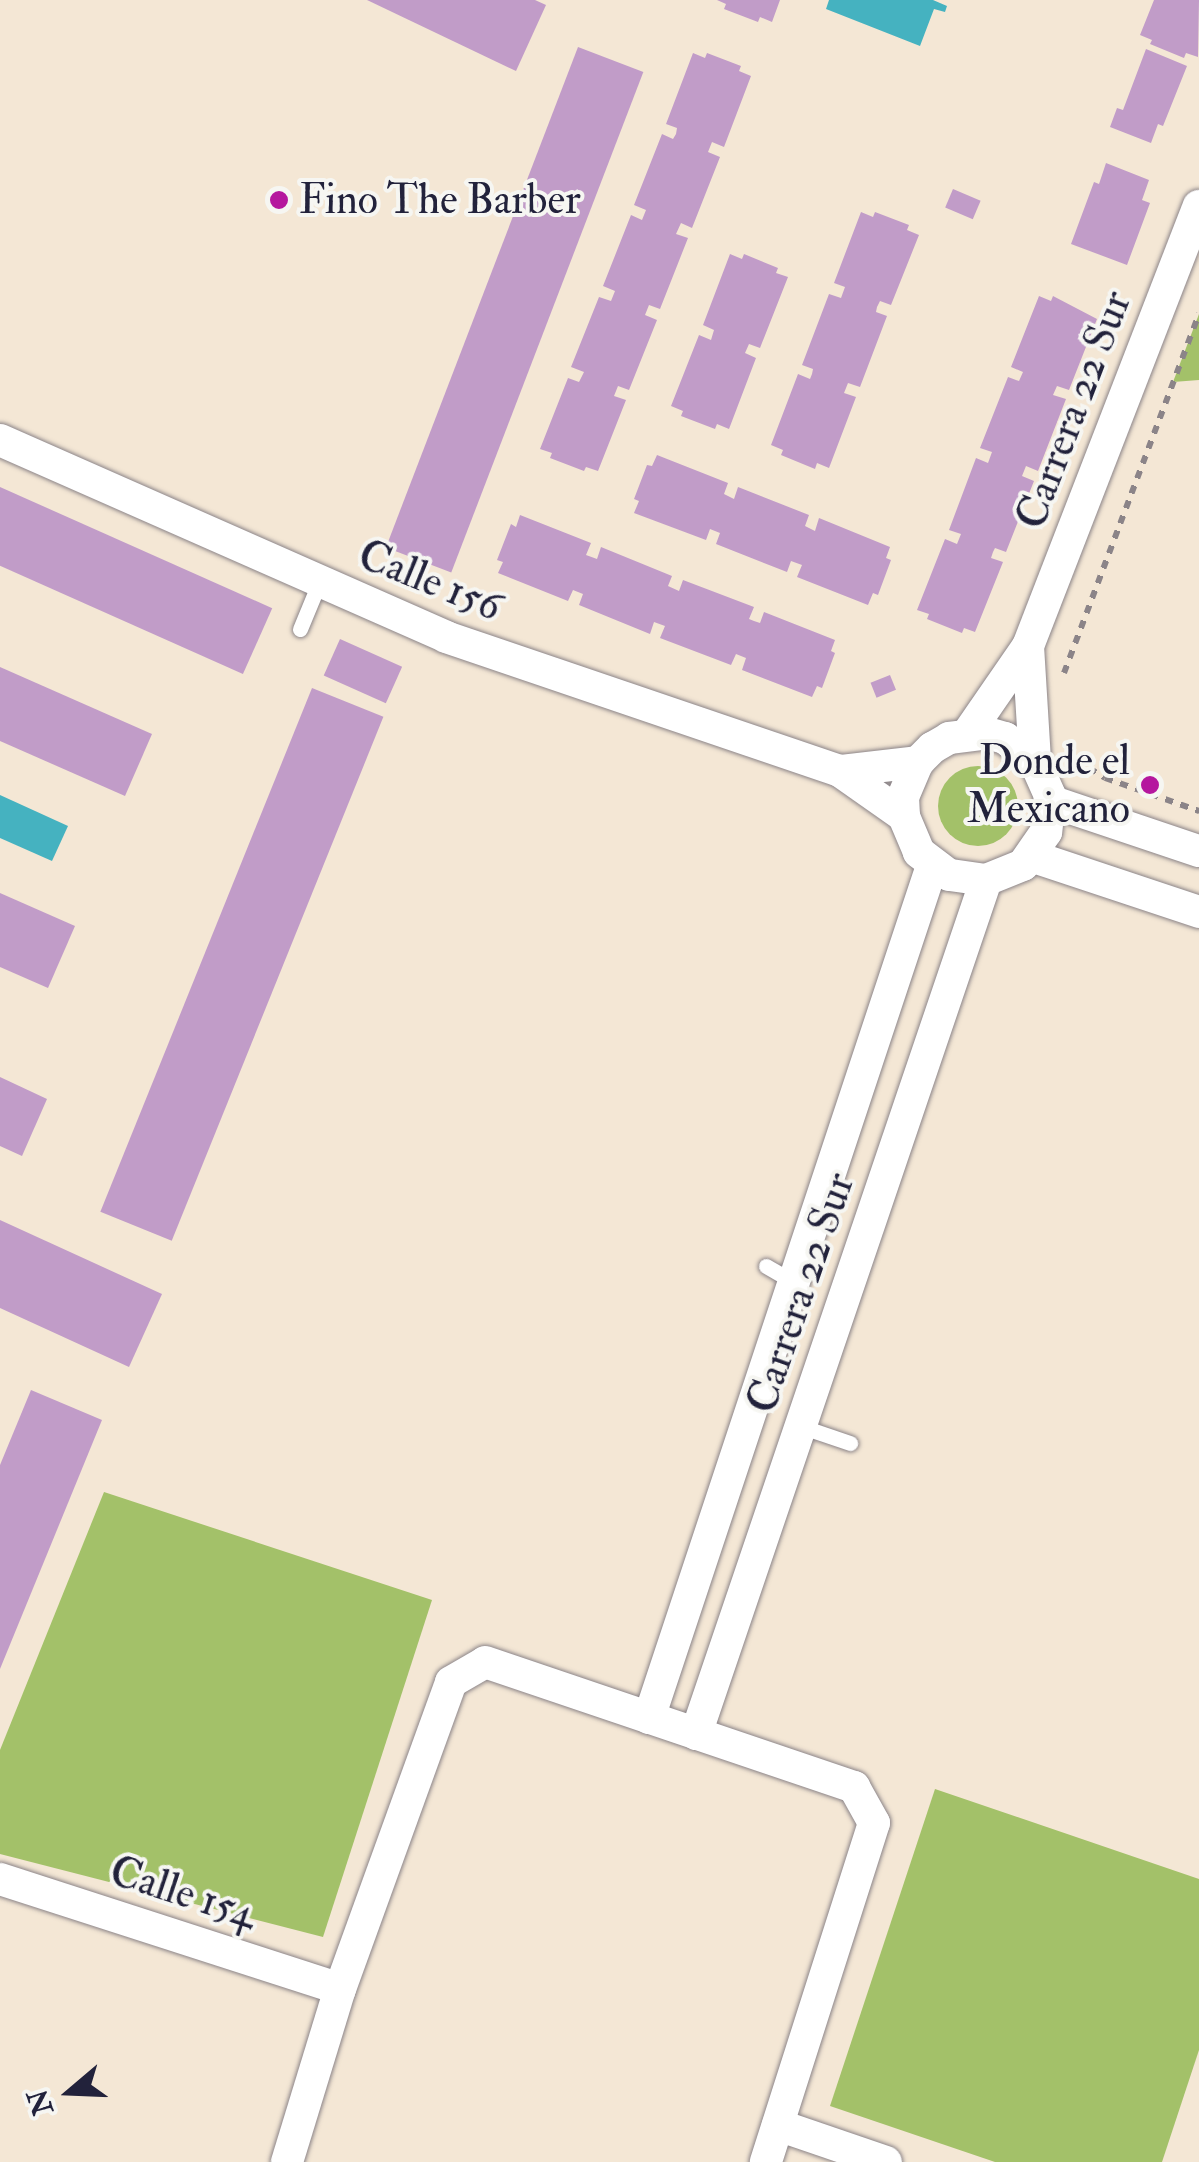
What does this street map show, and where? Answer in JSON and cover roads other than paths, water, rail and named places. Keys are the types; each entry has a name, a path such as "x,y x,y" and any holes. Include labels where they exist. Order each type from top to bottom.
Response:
{"street":[{"name":"Carrera 22 Sur","path":"968,733 1028,646 1199,206"},
{"name":"Calle 156","path":"9,436 320,583 446,637 840,771 904,816"},
{"name":"Carrera 22 Sur","path":"1028,646 1036,762"},
{"path":"968,733 1005,738 1036,762 1050,801 1046,832 1031,856 1006,876 986,880 949,876 932,866 909,835 904,816 904,797 918,762 949,738 968,733"},
{"name":"Calle 156","path":"840,771 918,762"},
{"path":"1050,801 1199,851"},
{"path":"1031,856 1199,912"},
{"name":"Carrera 22 Sur","path":"649,1718 780,1274 932,866"},
{"name":"Carrera 22 Sur","path":"696,1734 986,880"},
{"path":"287,2162 340,1989 450,1682 485,1662 854,1788 874,1823 766,2162"},
{"name":"Calle 154","path":"0,1879 340,1989"},
{"path":"778,2125 886,2162"}],"lane":[{"path":"300,629 320,583"},
{"path":"800,1426 850,1443"}],"water":[{"path":"829,0 933,0 947,6 945,12 934,9 920,46 826,9"},
{"path":"0,795 68,826 52,861 0,838"}],"place":[{"name":"Fino The Barber","path":"279,200"},
{"name":"Donde el Mexicano","path":"1150,785"}]}
